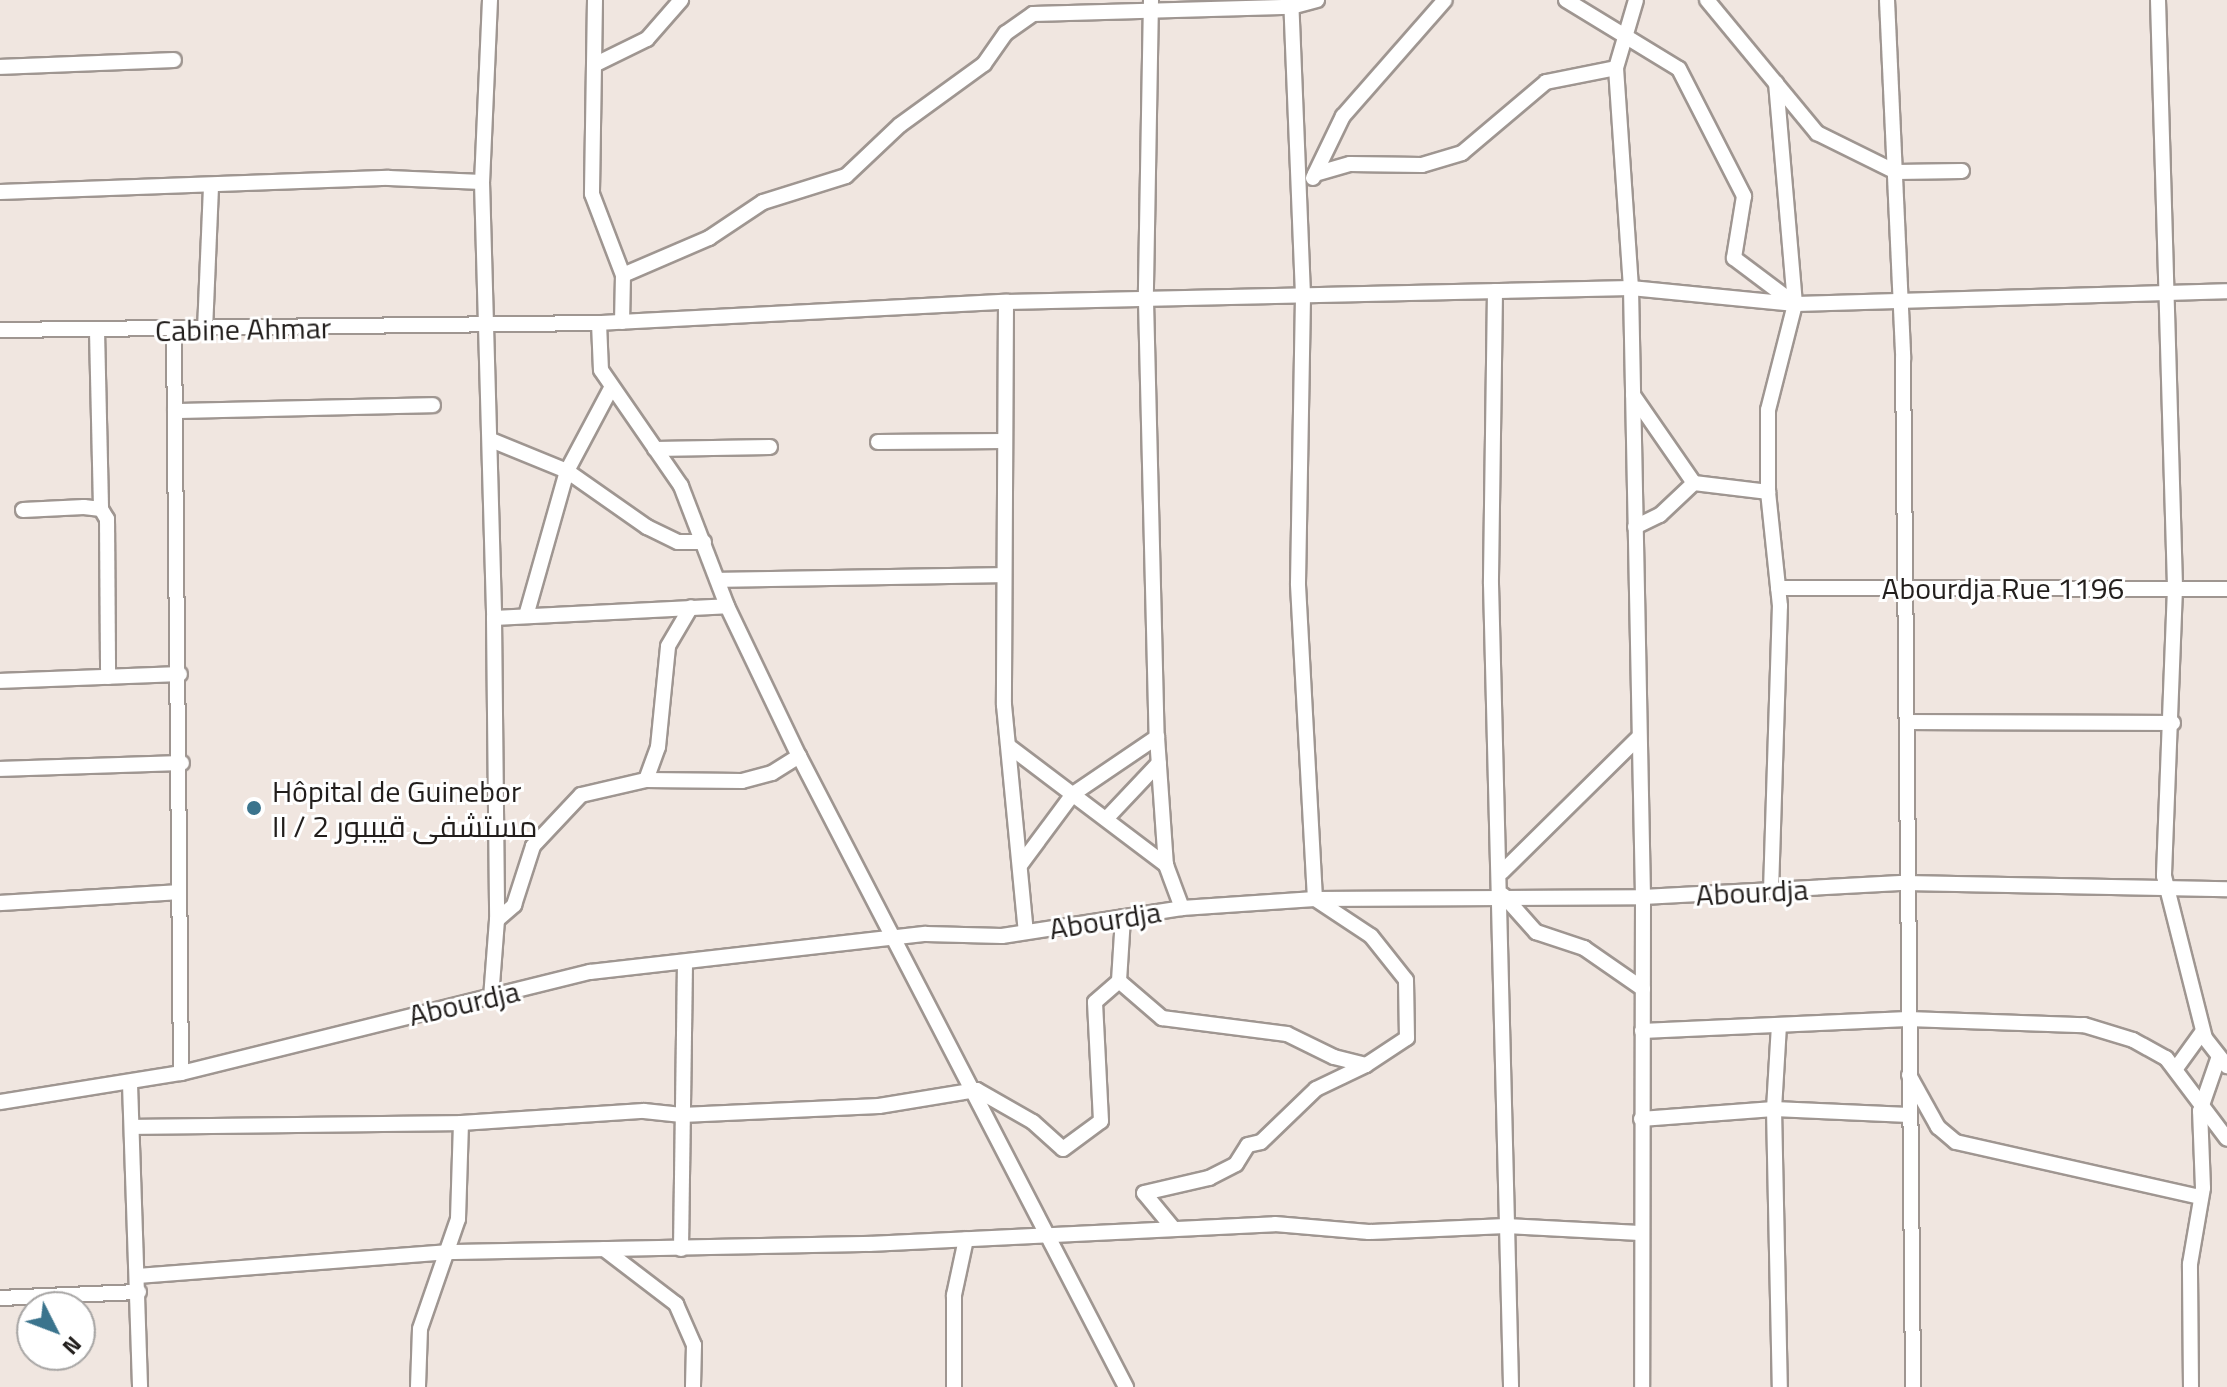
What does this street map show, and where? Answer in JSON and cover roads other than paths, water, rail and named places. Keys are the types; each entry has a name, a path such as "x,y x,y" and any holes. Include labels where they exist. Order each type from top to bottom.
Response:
{"street":[{"path":"490,0 482,182 494,618 497,920 491,998"},
{"path":"595,0 592,194 623,275 622,322"},
{"path":"594,65 647,39 681,0"},
{"path":"623,275 709,238 763,202 846,176 900,125 984,64 1006,33 1033,14 1152,5 1291,4 1317,0"},
{"path":"1302,200 1343,116 1445,0"},
{"path":"1566,0 1679,69 1744,196 1734,258 1795,304"},
{"path":"1636,0 1623,35 1616,68 1631,288 1643,897 1642,1387"},
{"path":"1707,0 1817,133 1896,172 1962,171"},
{"path":"1887,0 1902,301 1909,722 1905,883 1913,1387"},
{"path":"2158,0 2175,588 2166,888 2203,1031 2223,1062 2202,1100 2201,1197 2190,1264 2191,1387"},
{"path":"1173,1228 1144,1193 1209,1178 1236,1164 1248,1145 1261,1142 1316,1089 1366,1065 1407,1038 1406,980 1371,936 1315,899 1298,583 1302,200 1291,4"},
{"path":"1152,5 1146,301 1157,737 1166,865 1182,908"},
{"path":"0,67 174,60"},
{"path":"1315,174 1350,164 1422,165 1462,153 1546,82 1616,68"},
{"path":"1771,891 1778,588 1768,492 1768,410 1795,304 1776,83"},
{"path":"0,192 389,178 482,182"},
{"path":"205,330 211,185"},
{"name":"Cabine Ahmar","path":"0,330 174,331 599,323 1006,302 1631,288 1795,304 2227,291"},
{"path":"1495,291 1491,584 1503,895 1511,1387"},
{"path":"1006,302 1002,575 1010,747 1026,932"},
{"path":"599,323 598,359 610,390 681,486 727,606 799,756 893,939 977,1090 1126,1387"},
{"path":"97,331 101,509 107,519 108,677"},
{"path":"174,331 182,763 178,892 181,1073"},
{"path":"526,616 567,471 610,390"},
{"path":"1633,395 1694,483 1768,492"},
{"path":"175,411 433,405"},
{"path":"491,440 567,471 647,527 678,542 704,542"},
{"path":"878,442 1004,441"},
{"path":"655,449 770,447"},
{"path":"1635,527 1660,515 1694,483"},
{"path":"23,510 101,509"},
{"path":"718,580 1002,575"},
{"name":"Abourdja Rue 1196","path":"1778,588 2227,589"},
{"path":"494,618 727,606"},
{"path":"646,780 658,747 668,646 691,607"},
{"path":"0,681 180,674"},
{"path":"1909,722 2173,723"},
{"path":"1021,864 1073,794 1157,737"},
{"path":"1502,872 1639,737"},
{"path":"1010,747 1166,865"},
{"path":"497,920 514,905 533,846 581,795 646,780 742,781 772,773 799,756"},
{"path":"0,769 182,763"},
{"path":"1106,819 1159,763"},
{"name":"Abourdja","path":"0,1102 130,1084 181,1073 271,1047 491,998 590,972 893,939 1026,932 1182,908 1315,899 1503,895 1643,897 1905,883 2227,889"},
{"path":"0,903 178,892"},
{"path":"1503,895 1536,932 1584,948 1643,989"},
{"path":"133,1127 461,1123 644,1111 682,1115 879,1106 977,1090 1033,1122 1063,1149 1101,1121 1095,1002 1119,981 1123,917"},
{"path":"681,1249 685,964"},
{"path":"1119,981 1162,1018 1287,1034 1334,1057 1366,1065"},
{"path":"1642,1031 1908,1019 2084,1025 2133,1040 2177,1067 2227,1139"},
{"path":"1779,1025 1774,1109 1780,1387"},
{"path":"2177,1067 2203,1031"},
{"path":"1909,1075 1938,1127 1956,1142 2201,1197"},
{"path":"130,1084 140,1387"},
{"path":"1641,1119 1774,1109 1909,1115"},
{"path":"418,1387 420,1329 458,1219 461,1123"},
{"path":"138,1276 449,1252 681,1249 1275,1224 1369,1232 1506,1226 1640,1233"},
{"path":"954,1387 954,1295 966,1239"},
{"path":"604,1249 676,1304 694,1345 693,1387"},
{"path":"0,1298 139,1292"}],"place":[{"name":"Hôpital de Guinebor II / مستشفى قيببور 2","path":"254,808"}]}
